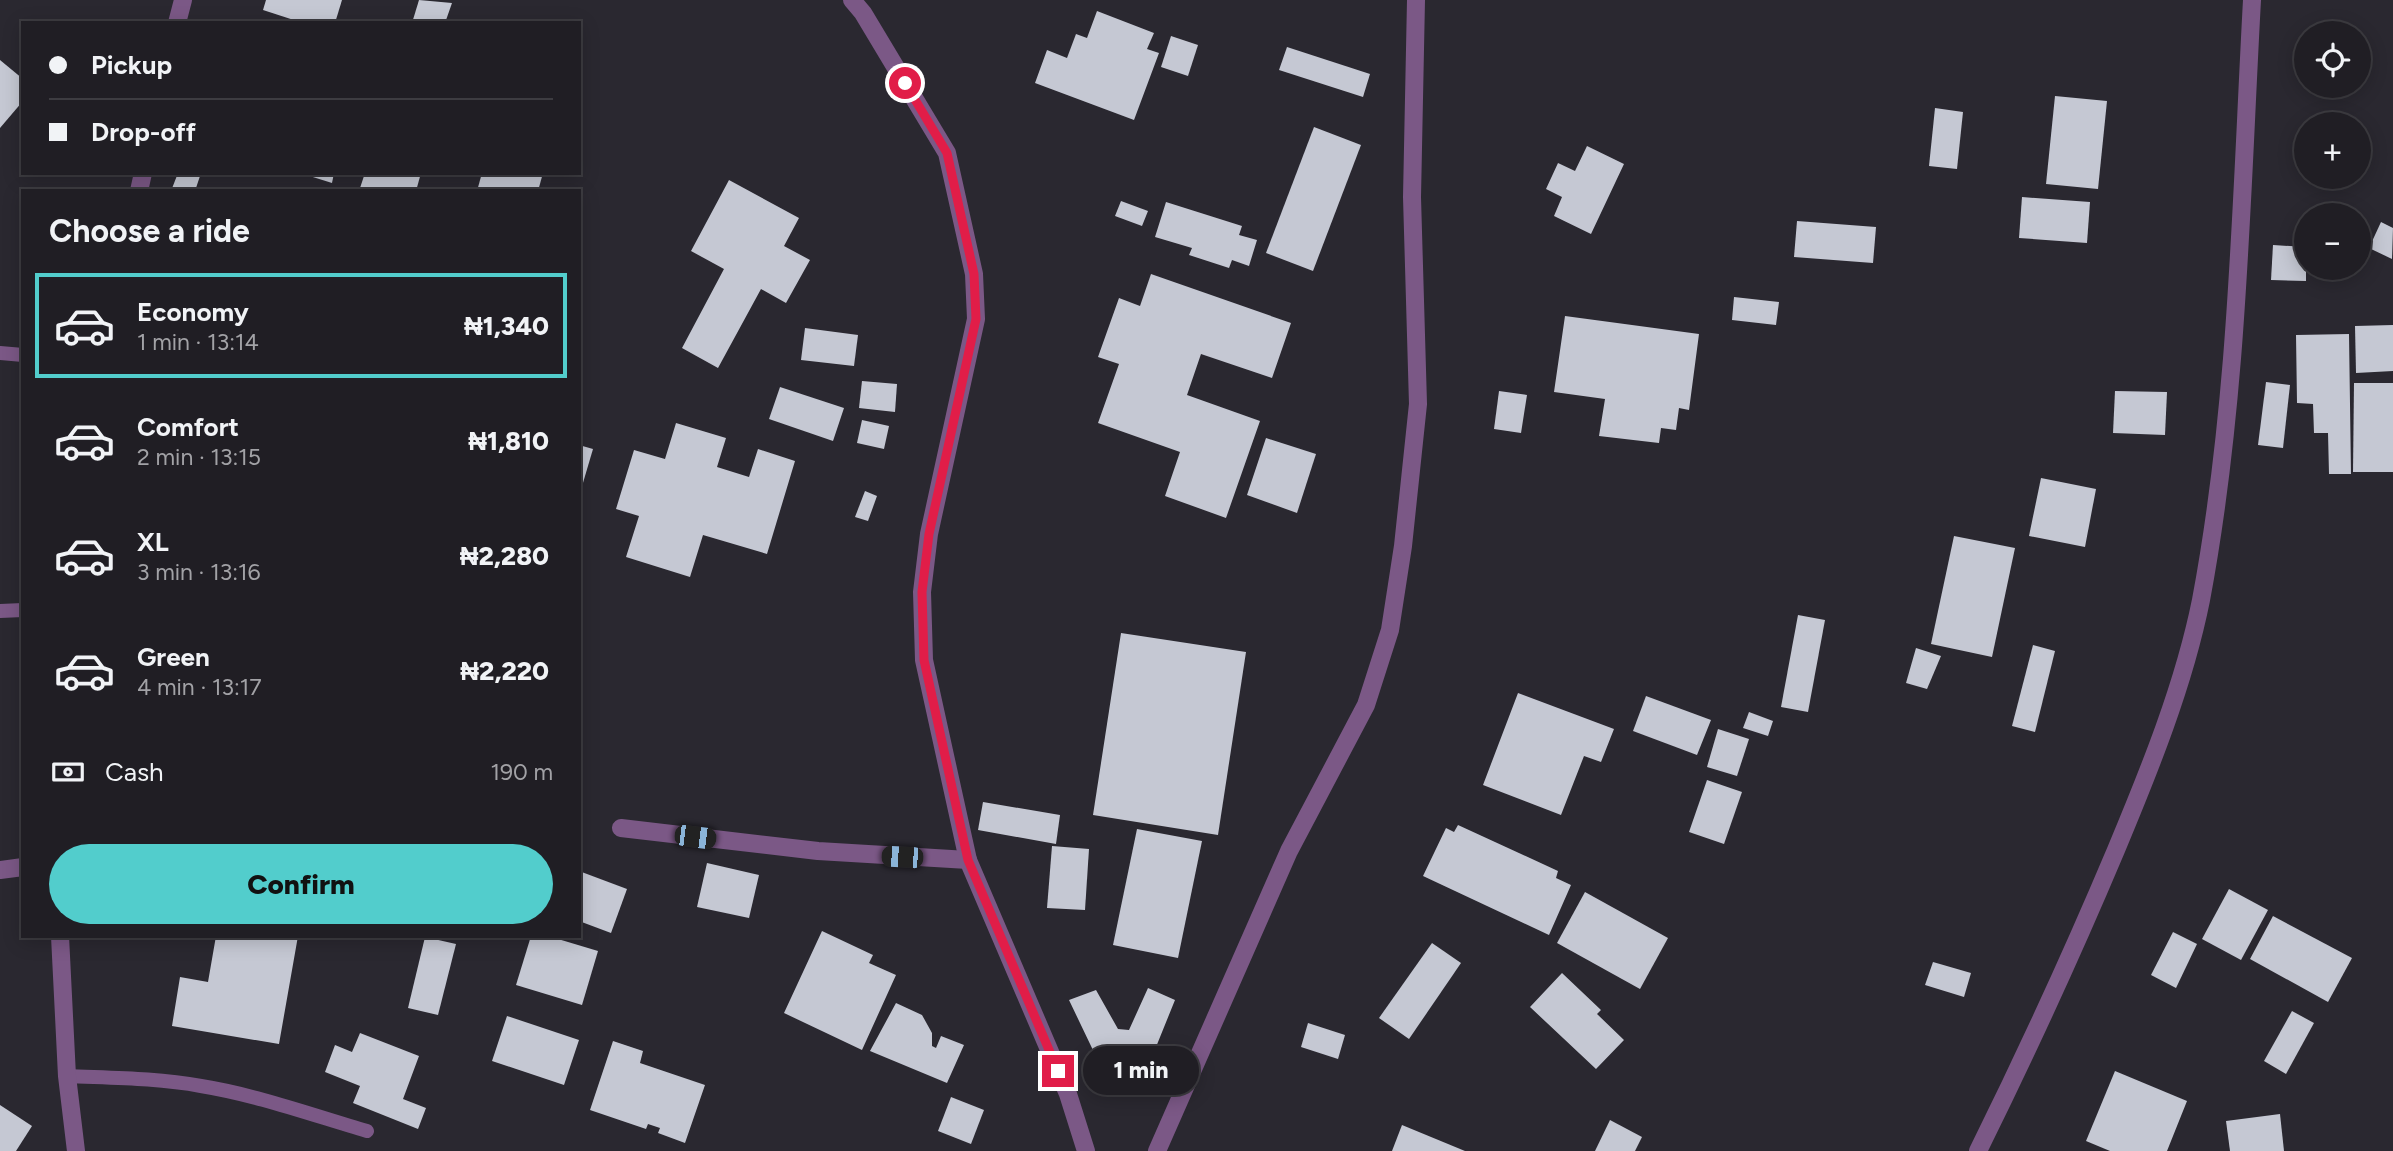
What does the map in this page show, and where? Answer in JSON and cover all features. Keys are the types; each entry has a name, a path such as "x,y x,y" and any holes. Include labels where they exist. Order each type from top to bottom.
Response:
{"street":[{"path":"178,21 183,0"},
{"path":"1157,1151 1289,851 1366,705 1390,630 1404,546 1418,404 1412,197 1416,0"},
{"path":"1978,1151 2055,993 2158,751 2200,602 2218,487 2235,322 2252,0"},
{"path":"862,4 947,153 974,274 976,319 929,534 922,592 924,660 968,860 1068,1094 1086,1151"},
{"path":"621,828 818,851 968,860"},
{"path":"0,870 21,867"},
{"path":"60,938 67,1076 76,1151"}],"lane":[{"path":"0,353 21,355"},
{"path":"0,611 21,610"},
{"path":"67,1076 161,1080 202,1086 245,1095 367,1131"}],"building":[{"path":"266,0 342,0 336,21 297,21 263,10"},
{"path":"419,0 452,3 446,21 413,21"},
{"path":"1097,11 1154,33 1147,49 1159,53 1134,120 1035,83 1047,50 1067,58 1076,34 1087,38"},
{"path":"1171,36 1198,45 1188,76 1161,67"},
{"path":"1287,47 1370,74 1363,97 1279,70"},
{"path":"0,60 21,77 21,103 0,128"},
{"path":"2055,96 2107,101 2098,189 2046,184"},
{"path":"1935,108 1963,112 1957,169 1929,166"},
{"path":"1314,127 1361,145 1313,271 1266,253"},
{"path":"1587,146 1624,164 1591,234 1554,216 1562,197 1546,189 1558,163 1575,171"},
{"path":"177,175 200,175 196,189 172,189"},
{"path":"306,175 334,175 332,183"},
{"path":"364,175 420,175 417,189 360,189"},
{"path":"481,175 542,175 539,189 478,189"},
{"path":"729,180 799,218 784,246 810,260 786,303 761,289 718,368 682,348 724,269 691,251"},
{"path":"2022,197 2090,202 2087,243 2019,238"},
{"path":"1121,201 1148,211 1142,226 1115,216"},
{"path":"1166,202 1242,226 1239,235 1257,240 1249,266 1232,260 1229,268 1189,255 1192,248 1155,237"},
{"path":"1797,221 1876,227 1873,263 1794,257"},
{"path":"2381,222 2393,228 2392,259 2371,249"},
{"path":"2273,245 2294,246 2294,280 2306,281 2271,280"},
{"path":"1151,274 1291,323 1272,378 1201,354 1187,395 1260,421 1226,518 1165,496 1180,452 1098,423 1119,364 1098,357 1119,298 1140,306"},
{"path":"1734,297 1779,302 1776,325 1732,320"},
{"path":"1565,316 1699,334 1689,410 1679,408 1676,430 1661,428 1659,443 1599,436 1605,399 1554,392"},
{"path":"2393,325 2393,371 2356,373 2355,326"},
{"path":"805,328 858,335 854,366 801,360"},
{"path":"2349,334 2351,474 2329,474 2328,433 2314,433 2313,404 2297,403 2296,335"},
{"path":"862,381 897,384 895,412 859,408"},
{"path":"2266,382 2290,385 2283,448 2258,445"},
{"path":"2354,383 2393,383 2393,472 2353,472"},
{"path":"780,387 844,408 833,441 769,419"},
{"path":"1499,391 1527,395 1521,433 1494,429"},
{"path":"2115,391 2167,392 2165,435 2113,433"},
{"path":"862,420 889,426 884,449 857,443"},
{"path":"676,423 726,438 717,467 749,477 758,449 795,461 767,554 703,535 690,577 626,557 639,516 616,509 634,450 665,459"},
{"path":"1266,438 1316,454 1297,513 1247,495"},
{"path":"581,446 593,449 581,490"},
{"path":"2041,478 2096,489 2085,547 2029,536"},
{"path":"865,491 877,496 868,521 855,517"},
{"path":"1954,536 2015,548 1992,657 1931,644"},
{"path":"1798,615 1825,620 1808,712 1781,707"},
{"path":"1121,633 1246,652 1218,835 1093,815"},
{"path":"2033,645 2055,651 2035,732 2012,726"},
{"path":"1916,648 1941,656 1927,689 1906,683"},
{"path":"1518,693 1614,729 1601,762 1584,756 1561,815 1483,785"},
{"path":"1646,696 1711,720 1697,755 1633,731"},
{"path":"1749,712 1773,721 1768,736 1743,728"},
{"path":"1718,729 1749,739 1737,776 1707,767"},
{"path":"1707,780 1742,792 1724,844 1689,832"},
{"path":"983,802 1060,815 1056,844 978,830"},
{"path":"1458,825 1558,871 1556,878 1571,885 1549,935 1423,876 1446,828 1454,832"},
{"path":"1137,829 1202,841 1178,958 1113,945"},
{"path":"1052,846 1089,849 1085,910 1047,908"},
{"path":"707,863 759,875 749,918 697,907"},
{"path":"581,872 627,889 611,933 581,922"},
{"path":"2229,889 2268,910 2241,960 2202,939"},
{"path":"1585,892 1668,938 1640,989 1557,943"},
{"path":"2273,916 2352,958 2328,1002 2250,959"},
{"path":"822,931 873,955 869,963 896,975 862,1050 784,1013"},
{"path":"2173,932 2197,944 2176,988 2151,975"},
{"path":"216,938 298,938 279,1044 172,1026 180,977 208,982"},
{"path":"425,938 456,944 438,1015 408,1008"},
{"path":"530,938 555,938 598,951 582,1005 516,985"},
{"path":"1432,943 1461,963 1409,1039 1379,1018"},
{"path":"1933,962 1971,973 1964,997 1925,985"},
{"path":"1562,973 1601,1010 1597,1014 1624,1040 1596,1069 1530,1007"},
{"path":"1148,988 1175,1000 1137,1094 1113,1092 1069,1000 1096,990 1118,1029 1129,1030"},
{"path":"896,1003 922,1015 932,1033 932,1046 936,1048 941,1036 964,1045 947,1083 870,1051"},
{"path":"2292,1011 2314,1023 2286,1074 2264,1061"},
{"path":"507,1016 579,1040 564,1085 492,1061"},
{"path":"1308,1023 1345,1035 1338,1059 1301,1047"},
{"path":"360,1033 419,1056 403,1099 426,1108 418,1129 353,1103 360,1086 325,1072 335,1045 352,1052"},
{"path":"613,1041 643,1051 640,1063 705,1085 685,1143 658,1133 660,1128 648,1124 646,1129 590,1110"},
{"path":"2115,1071 2187,1101 2167,1151 2110,1151 2086,1141"},
{"path":"951,1097 984,1110 971,1144 938,1131"},
{"path":"0,1105 32,1126 16,1151 0,1151"},
{"path":"2280,1114 2284,1151 2230,1151 2226,1121"},
{"path":"1610,1120 1642,1137 1635,1151 1595,1151"},
{"path":"1402,1125 1465,1151 1392,1151"}],"route":[{"path":"905,83 947,153 960,200 974,274 976,319 929,534 922,592 924,660 968,860 1058,1071"}]}
